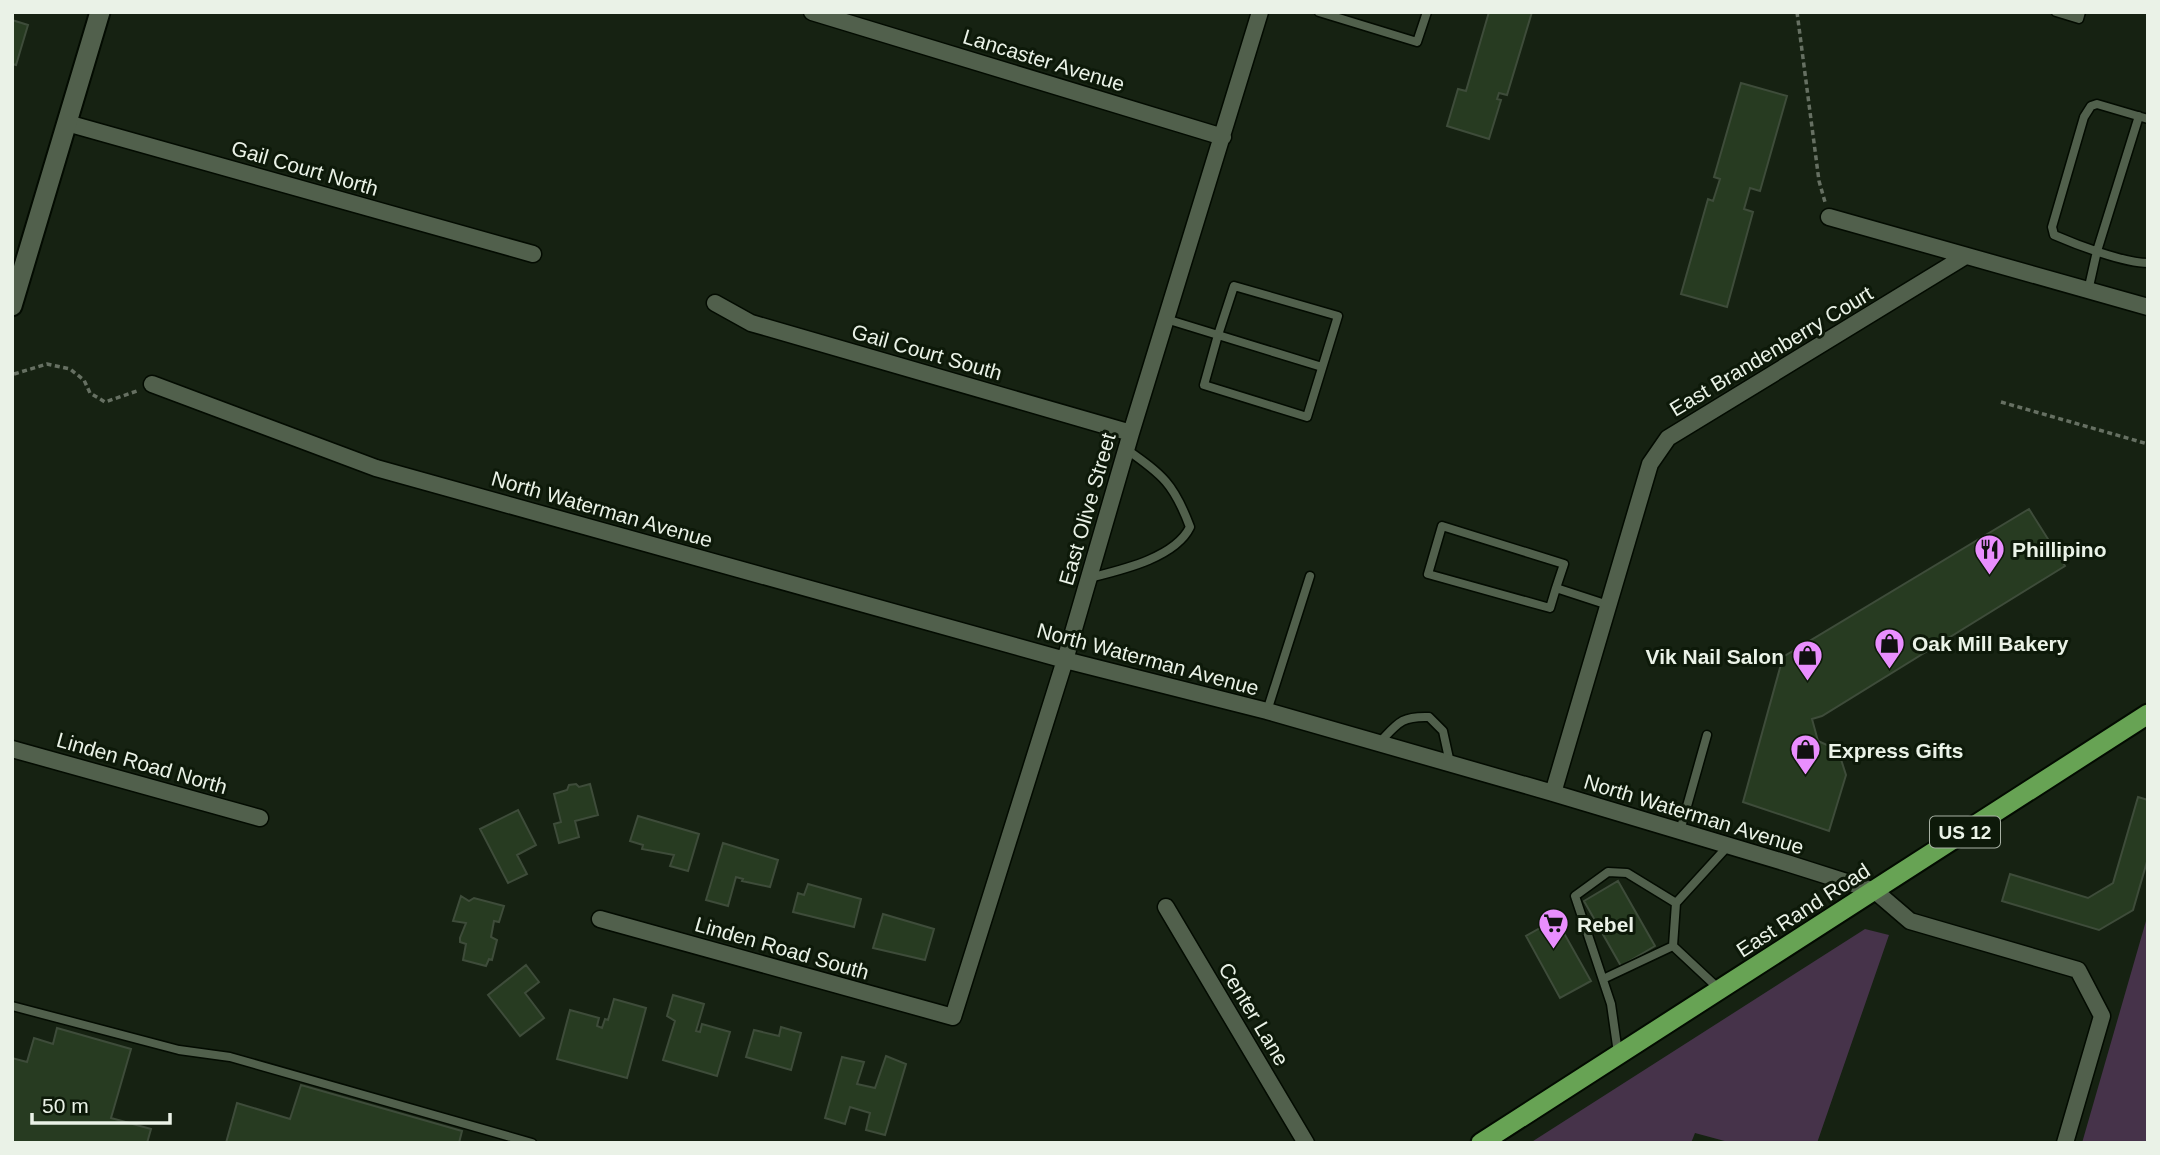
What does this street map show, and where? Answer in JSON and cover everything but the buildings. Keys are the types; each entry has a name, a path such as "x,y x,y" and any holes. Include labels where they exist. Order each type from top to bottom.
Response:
{"main road":[{"name":"East Rand Road","path":"1488,1141 2148,714"}],"street":[{"path":"12,306 100,12"},
{"name":"Lancaster Avenue","path":"813,12 1223,136"},
{"name":"East Olive Street","path":"953,1017 1065,660 1260,12"},
{"name":"Gail Court North","path":"67,123 533,254"},
{"path":"1829,217 2148,307"},
{"name":"East Brandenberry Court","path":"1553,793 1650,464 1668,438 1964,257"},
{"name":"Gail Court South","path":"715,303 751,323 1129,441"},
{"name":"North Waterman Avenue","path":"152,384 376,468 1065,660 1267,711 1680,831 1875,891 1910,920 2078,970 2102,1016 2065,1143"},
{"name":"Linden Road North","path":"12,749 260,818"},
{"name":"Center Lane","path":"1166,907 1306,1143"},
{"name":"Linden Road South","path":"600,919 953,1017"}],"lane":[{"path":"1318,12 1417,42 1427,12"},
{"path":"2056,12 2079,19 2081,12"},
{"path":"2088,291 2097,251 2143,118 2097,104 2091,106 2084,117 2052,227 2054,234 2097,251 2148,263"},
{"path":"1234,286 1338,316 1307,417 1204,385 1218,335 1234,286"},
{"path":"1166,319 1322,367"},
{"path":"1089,578 1128,569 1163,552 1184,539 1190,527 1180,500 1159,472 1129,441"},
{"path":"1441,526 1564,564 1556,588 1550,608 1428,574 1441,526"},
{"path":"1267,711 1310,576"},
{"path":"1556,588 1608,605"},
{"path":"1379,743 1396,725 1410,717 1429,717 1443,731 1450,763"},
{"path":"1680,831 1707,735"},
{"path":"1720,990 1674,946 1676,903 1728,846"},
{"path":"1619,1055 1611,1004 1575,896 1608,872 1627,873 1676,903"},
{"path":"1603,979 1674,946"},
{"path":"12,1006 178,1050 230,1057 532,1143"}],"path":[{"path":"1797,12 1819,181 1829,217"},
{"path":"14,374 47,364 70,369 84,380 90,393 105,402 152,384"},
{"path":"2001,402 2148,444"}],"shaded area":[{"path":"2148,914 2148,1143 2082,1143"},
{"path":"1865,929 1889,935 1817,1143 1732,1143 1695,1133 1691,1143 1530,1143"}],"place":[{"name":"Phillipino","path":"1989,576"},
{"name":"Oak Mill Bakery","path":"1889,670"},
{"name":"Vik Nail Salon","path":"1807,683"},
{"name":"Express Gifts","path":"1805,777"},
{"name":"Rebel","path":"1554,951"}]}
